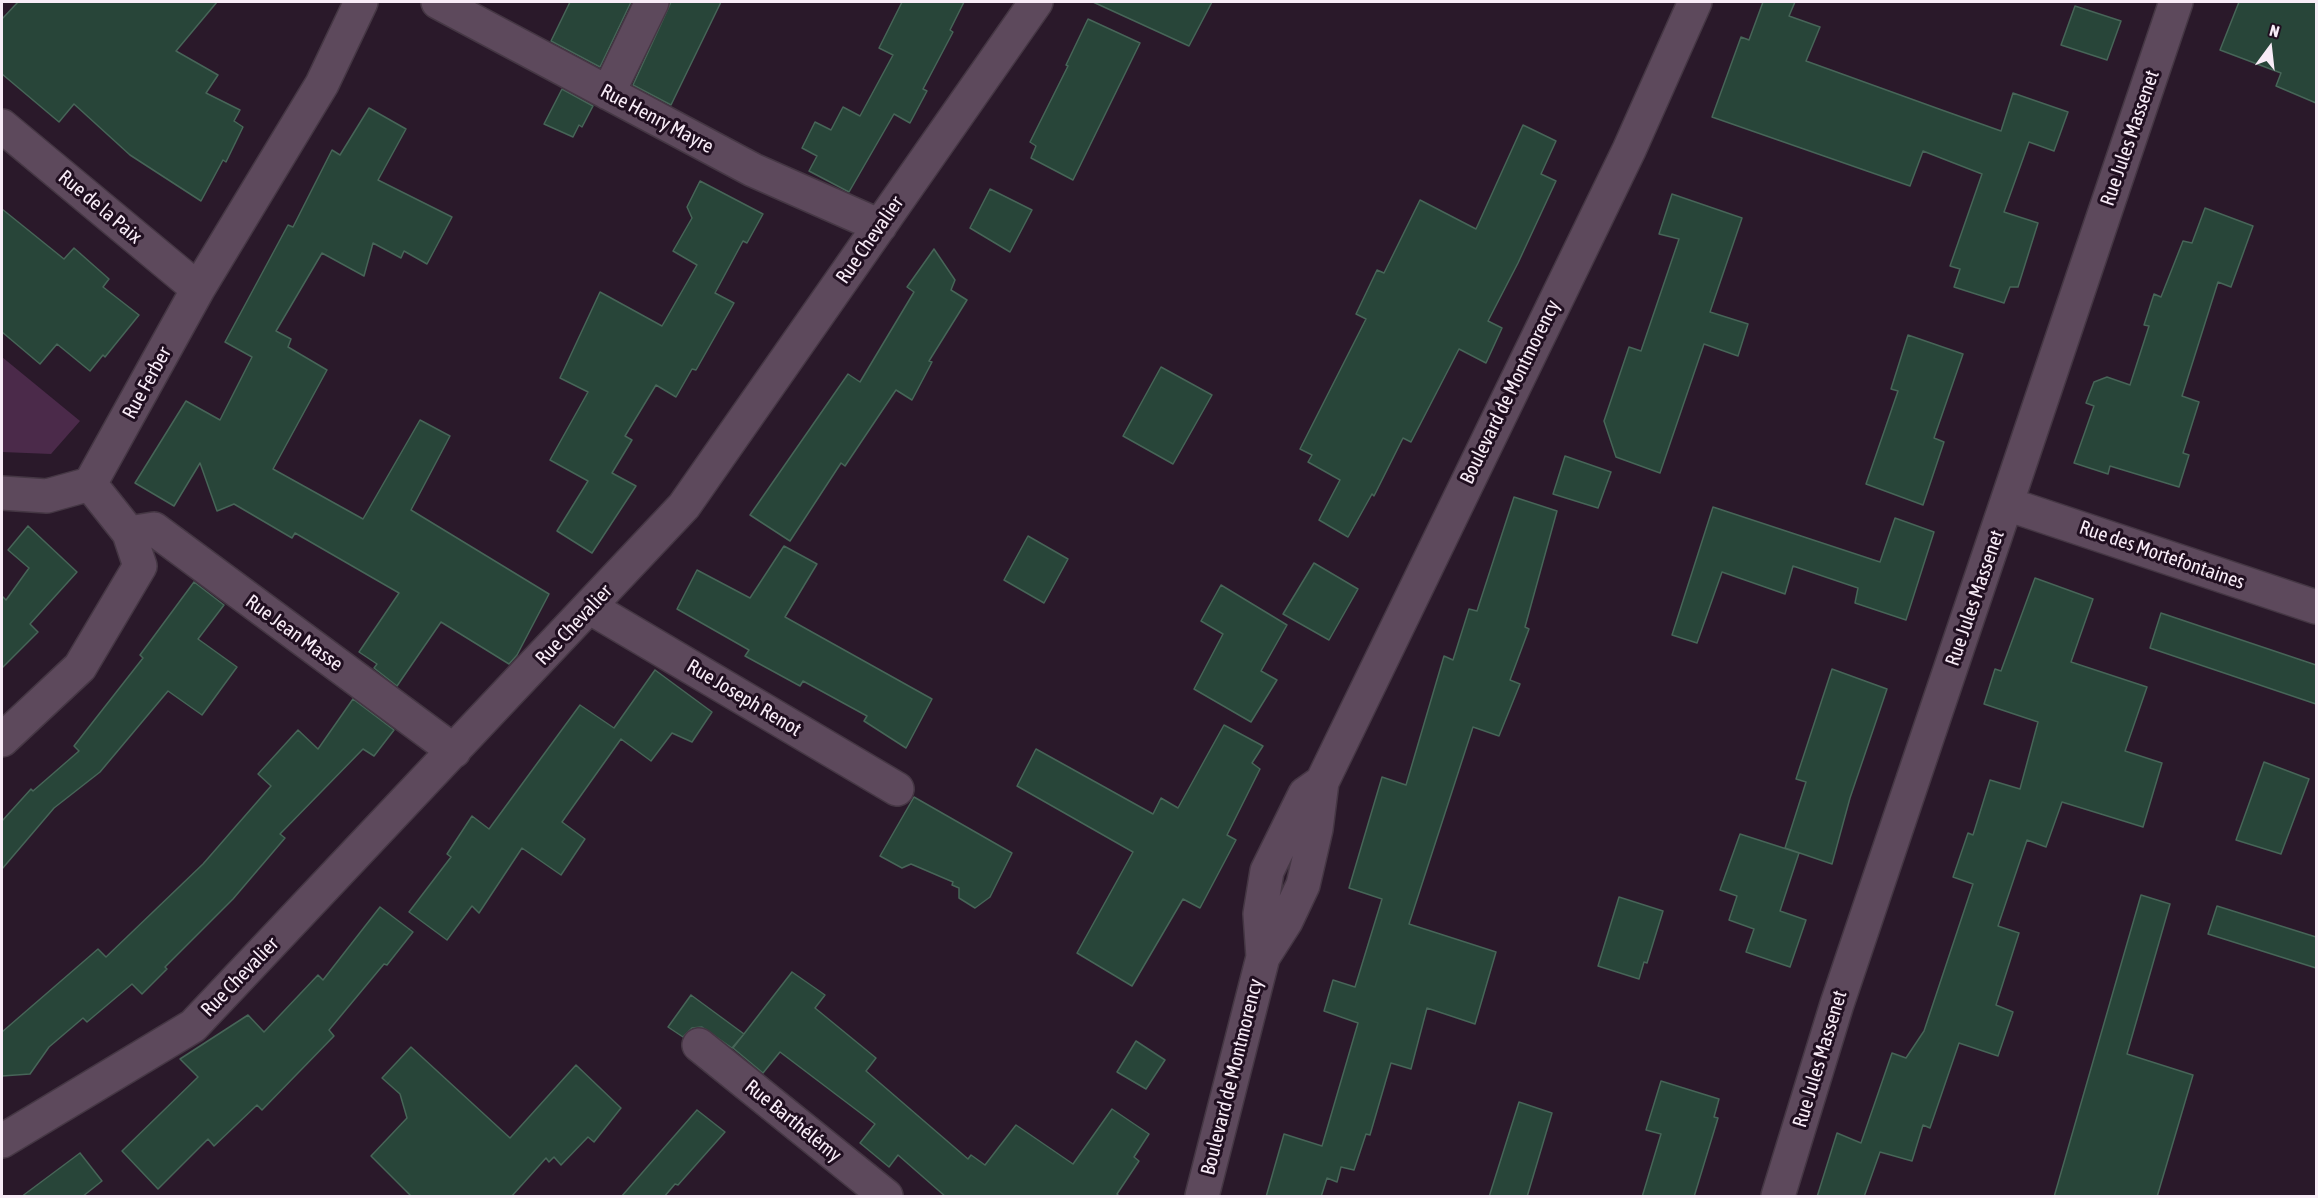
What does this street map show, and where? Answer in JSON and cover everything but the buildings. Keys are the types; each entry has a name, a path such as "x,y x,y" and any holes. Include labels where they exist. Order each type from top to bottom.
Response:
{"street":[{"name":"Rue Ferber","path":"90,484 198,289 322,84 361,2"},
{"name":"Rue Henry Mayre","path":"438,2 753,170 880,225"},
{"path":"608,93 652,2"},
{"name":"Rue Chevalier","path":"2,1141 193,1026 591,608 684,506 1036,2"},
{"name":"Boulevard de Montmorency","path":"1202,1197 1263,957 1260,914 1267,871 1305,794 1322,782 1642,154 1695,2"},
{"name":"Rue Jules Massenet","path":"1778,1197 1837,1005 2176,2"},
{"name":"Rue de la Paix","path":"2,126 198,289"},
{"path":"2,494 47,496 90,484 129,533 140,566 80,667 2,740"},
{"name":"Rue des Mortefontaines","path":"2007,504 2316,607"},
{"name":"Rue Jean Masse","path":"129,533 154,529 454,751"},
{"name":"Rue Joseph Renot","path":"591,608 897,789"},
{"name":"Rue Barthélémy","path":"699,1045 886,1197"}],"shaded area":[{"path":"2,357 80,421 51,454 2,452"}]}
